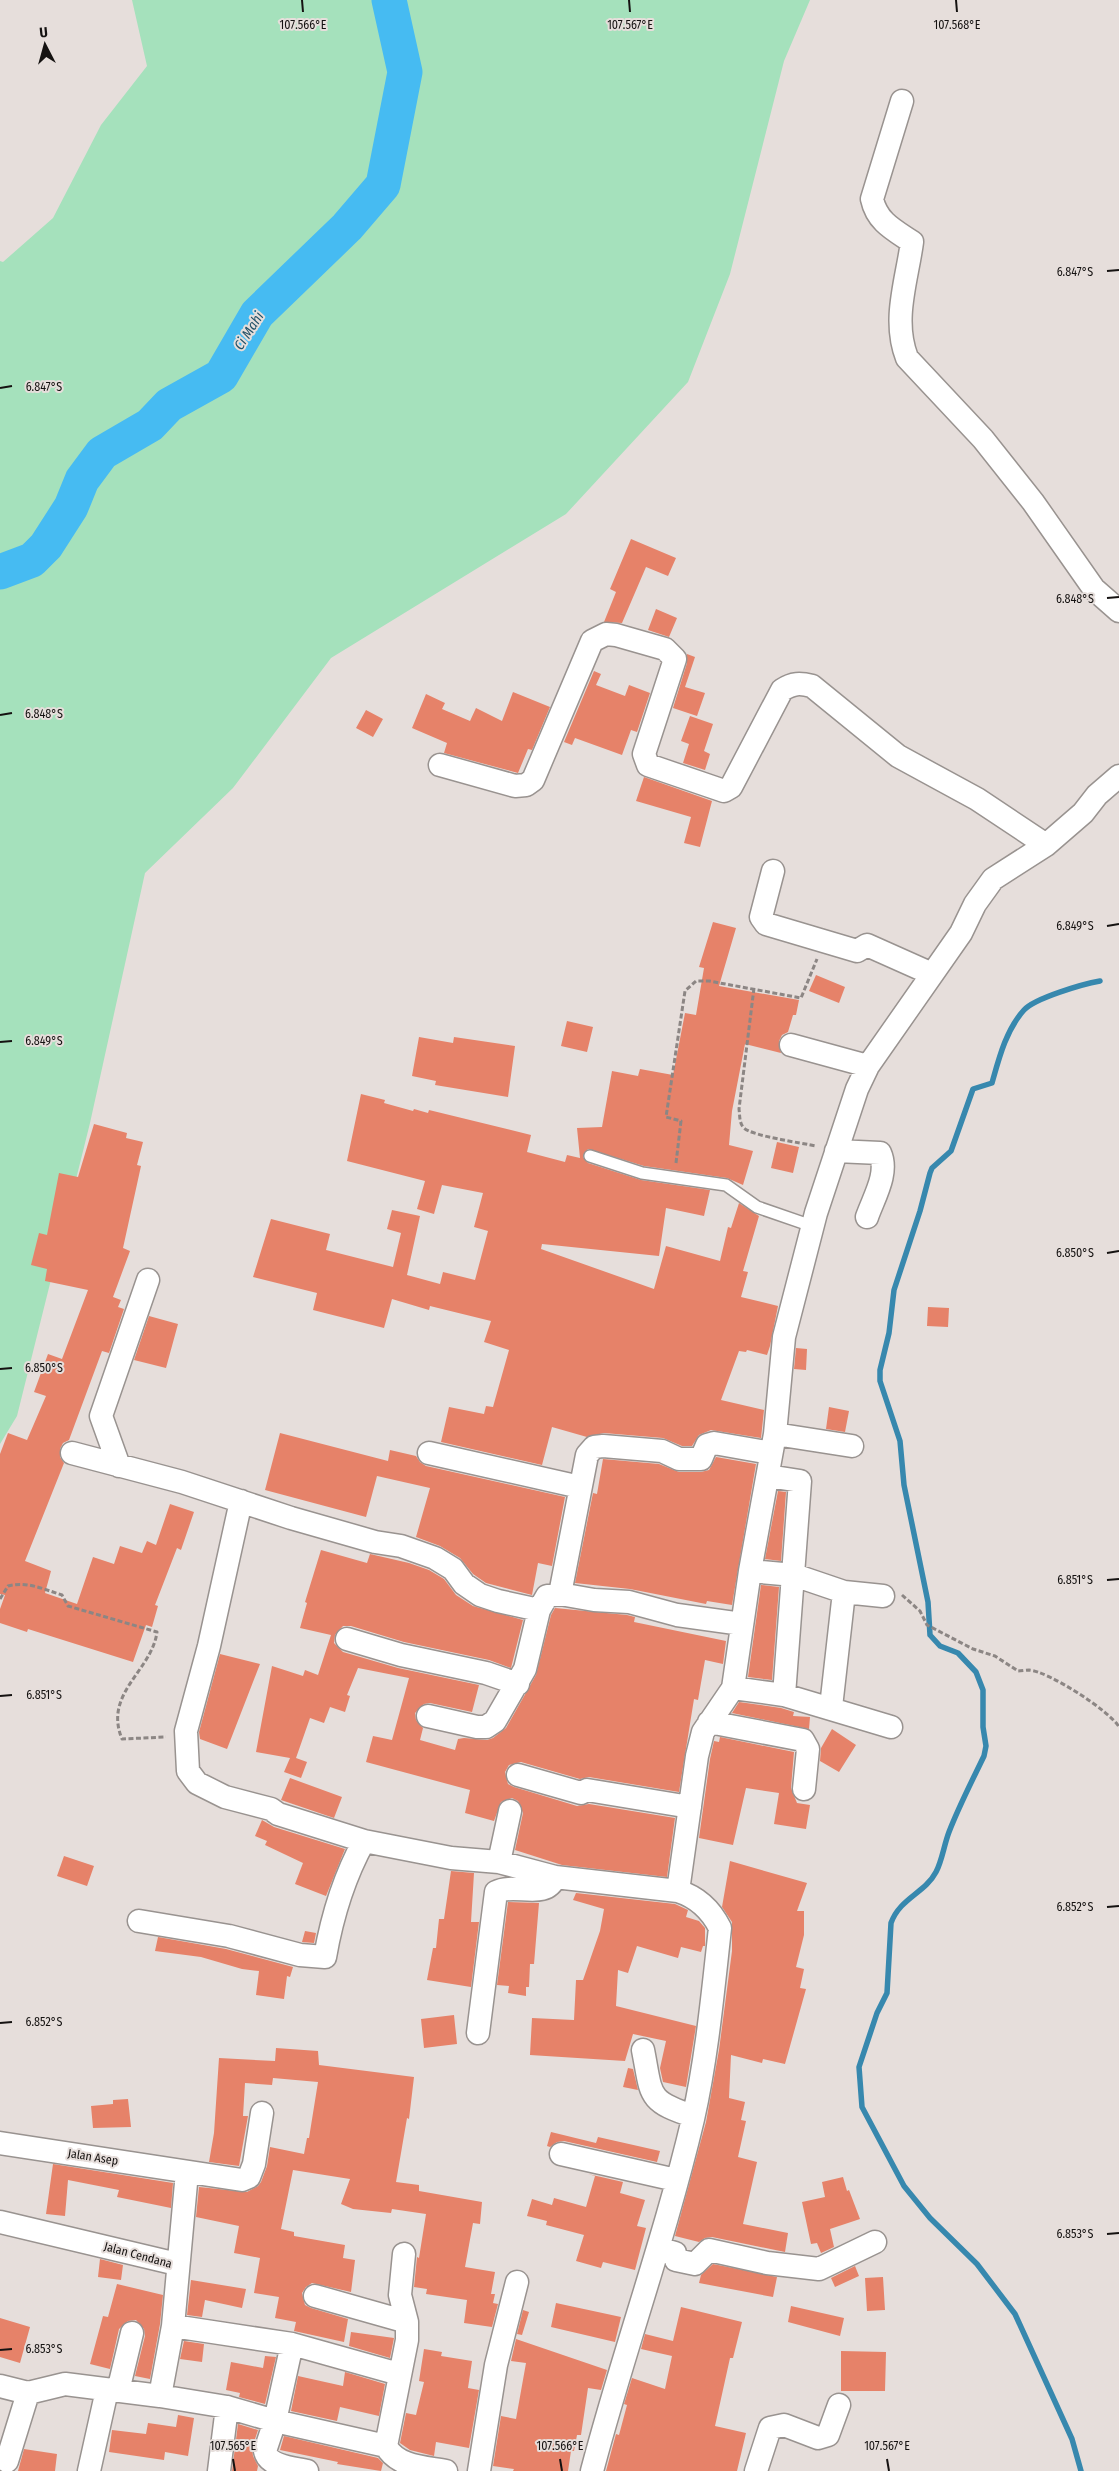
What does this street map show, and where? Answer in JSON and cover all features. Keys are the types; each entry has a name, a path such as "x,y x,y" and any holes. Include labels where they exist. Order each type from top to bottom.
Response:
{"street":[{"path":"902,101 872,199 875,212 884,224 912,242 902,302 900,341 907,358 983,439 1033,502 1094,589 1119,611"},
{"path":"440,765 515,786 526,785 533,780 592,641 606,634 616,635 665,649 675,660 644,754 648,765 724,791 731,787 782,690 791,685 802,684 812,686 898,756 977,800 1046,845"},
{"path":"678,1892 697,1756 703,1732 733,1688 750,1571 773,1443 784,1337 812,1226 836,1151 868,1066 962,933 975,904 993,879 1046,845 1083,813 1097,795 1119,776"},
{"path":"773,871 761,917 766,924 857,951 867,946 932,974"},
{"path":"791,1045 868,1066"},
{"path":"836,1151 880,1152 884,1162 883,1172 867,1217"},
{"path":"119,1466 101,1416 148,1280"},
{"path":"560,1594 587,1454 594,1447 603,1446 662,1451 679,1459 688,1460 700,1459 707,1445 714,1442 852,1446"},
{"path":"72,1453 161,1476 291,1518 376,1542 401,1546 435,1558 447,1566 464,1584 480,1595 539,1610"},
{"path":"429,1453 580,1487"},
{"path":"768,1476 800,1481 784,1695"},
{"path":"241,1501 209,1646 186,1731 188,1771 197,1783 225,1797 271,1809 278,1814 364,1841 451,1858 499,1862 555,1877 678,1892 691,1896 707,1910 720,1928 694,2116 658,2248 612,2393 592,2471"},
{"path":"750,1571 794,1575 844,1592 883,1596"},
{"path":"831,1707 844,1592"},
{"path":"428,1716 486,1727 495,1721 525,1669 539,1610 547,1596 560,1594 594,1600 629,1602 677,1615 742,1624"},
{"path":"348,1639 401,1655 486,1672 518,1684"},
{"path":"733,1688 784,1695 831,1707 891,1727"},
{"path":"709,1722 803,1740 808,1749 804,1789"},
{"path":"518,1775 581,1793 587,1790 690,1807"},
{"path":"499,1862 510,1811"},
{"path":"139,1921 229,1936 300,1955 325,1957 329,1933 349,1868 364,1841"},
{"path":"478,2033 496,1892 503,1888 544,1890 552,1886 555,1877"},
{"path":"643,2050 652,2095 668,2108 694,2116"},
{"name":"Jalan Asep","path":"0,2143 242,2180 249,2177 254,2164 262,2113"},
{"path":"562,2154 676,2180"},
{"path":"177,2264 187,2172"},
{"name":"Jalan Cendana","path":"0,2222 177,2264 173,2326 160,2396"},
{"path":"658,2248 676,2253 676,2260 695,2264 708,2250 767,2263 819,2269 876,2242"},
{"path":"404,2254 400,2295 407,2322 407,2340 386,2446 390,2455 402,2462 446,2471"},
{"path":"478,2471 496,2365 517,2282"},
{"path":"315,2296 407,2322"},
{"path":"173,2326 292,2344 399,2374"},
{"path":"89,2471 132,2333"},
{"path":"292,2344 275,2421 265,2452 266,2456 277,2464 307,2471"},
{"path":"0,2386 28,2393 65,2384 160,2396 227,2407 275,2421 386,2446"},
{"path":"7,2461 28,2393"},
{"path":"756,2471 770,2428 784,2425 818,2438 823,2437 828,2435 839,2406"},
{"path":"219,2471 227,2407"}],"lane":[{"path":"590,1156 642,1173 726,1185 758,1207 812,1226"}],"path":[{"path":"676,1165 682,1121 666,1117 685,991 696,981 709,981 801,998 824,941"},
{"path":"754,988 739,1109 740,1122 744,1128 757,1134 836,1151"},
{"path":"0,1599 8,1586 18,1583 30,1584 62,1595 68,1606 157,1632 145,1664 132,1677 124,1692 118,1712 118,1730 122,1739 167,1737 186,1741"},
{"path":"883,1596 897,1593 906,1597 920,1611 927,1626 973,1650 995,1656 1018,1671 1031,1670 1070,1688 1114,1718 1119,1727"}],"green space":[{"path":"132,0 810,0 784,61 730,274 688,382 566,514 331,658 233,788 145,873 90,1123 17,1416 0,1444 0,261 3,262 53,218 101,125 147,66"}],"building":[{"path":"631,539 676,558 668,576 646,567 622,623 604,622 616,592 610,589"},
{"path":"656,609 677,618 669,637 648,630"},
{"path":"687,654 695,657 685,687 705,693 697,716 673,708 687,663"},
{"path":"594,671 601,674 596,685 625,696 629,685 650,693 637,732 631,730 622,755 575,738 572,745 564,742"},
{"path":"513,692 550,707 532,750 528,749 518,773 444,753 447,743 412,728 426,694 445,703 442,709 470,721 476,708 502,721"},
{"path":"366,710 383,719 373,737 356,728"},
{"path":"690,716 713,724 704,751 710,754 705,770 683,763 689,744 681,741"},
{"path":"644,777 712,801 700,847 684,843 691,817 636,801"},
{"path":"713,922 736,928 719,986 799,1000 796,1015 793,1015 788,1032 782,1035 779,1041 781,1053 745,1044 732,1111 729,1145 753,1151 743,1185 727,1178 644,1166 588,1149 583,1157 588,1163 641,1180 710,1190 704,1216 666,1208 659,1256 542,1244 541,1249 654,1289 666,1246 720,1261 728,1227 731,1228 739,1203 759,1216 743,1271 748,1272 741,1297 778,1306 770,1346 767,1355 747,1350 746,1352 739,1351 721,1400 764,1410 761,1438 711,1430 699,1435 692,1446 682,1446 663,1438 604,1433 587,1437 552,1427 542,1465 441,1442 449,1407 484,1414 486,1406 493,1407 509,1350 484,1342 491,1321 430,1306 429,1310 392,1299 384,1328 313,1310 317,1293 253,1277 271,1219 330,1234 326,1250 393,1267 401,1233 387,1229 392,1210 420,1216 407,1275 440,1284 443,1272 475,1280 488,1231 474,1227 483,1193 442,1185 434,1214 417,1209 425,1181 347,1161 361,1094 385,1100 384,1103 413,1111 414,1109 428,1113 429,1110 531,1135 527,1152 565,1162 567,1155 580,1158 577,1128 602,1127 612,1071 638,1076 640,1069 673,1075 685,1013 696,1015 704,968 699,967"},
{"path":"816,975 845,987 839,1003 809,991"},
{"path":"567,1021 593,1027 587,1052 561,1046"},
{"path":"419,1037 453,1043 454,1037 515,1046 508,1097 435,1085 436,1081 412,1076"},
{"path":"94,1124 127,1133 126,1138 143,1142 137,1165 141,1166 123,1248 130,1251 113,1297 121,1300 118,1307 124,1309 109,1353 102,1351 69,1440 63,1443 60,1449 60,1457 64,1463 25,1561 51,1571 45,1593 77,1604 93,1557 114,1564 120,1546 142,1553 147,1541 156,1545 170,1504 194,1512 181,1550 177,1548 155,1605 158,1606 152,1627 146,1625 133,1662 28,1629 27,1632 0,1623 0,1609 5,1595 0,1594 0,1454 8,1433 27,1440 46,1396 34,1392 48,1354 62,1359 88,1290 45,1281 47,1269 31,1265 39,1233 47,1235 59,1173 78,1177"},
{"path":"777,1142 799,1147 793,1173 771,1168"},
{"path":"928,1307 949,1308 948,1327 927,1326"},
{"path":"149,1316 178,1324 166,1368 134,1360"},
{"path":"796,1348 807,1349 806,1370 794,1369"},
{"path":"829,1407 849,1411 845,1432 826,1429"},
{"path":"280,1433 388,1461 390,1450 416,1456 426,1466 565,1497 552,1566 538,1563 532,1595 486,1583 473,1574 460,1558 440,1546 416,1537 430,1488 377,1476 366,1517 265,1490"},
{"path":"716,1457 756,1464 732,1605 707,1601 706,1604 630,1589 575,1583 593,1493 597,1494 603,1459 659,1464 679,1472 701,1472 709,1470"},
{"path":"778,1491 786,1492 781,1561 765,1559"},
{"path":"321,1550 367,1563 370,1554 409,1563 429,1570 444,1579 456,1595 473,1606 523,1620 511,1668 489,1660 404,1642 351,1626 343,1626 335,1635 334,1643 343,1652 398,1668 479,1685 472,1712 430,1703 424,1704 415,1713 416,1720 423,1728 420,1740 455,1750 458,1739 487,1740 493,1738 506,1728 536,1675 551,1615 555,1608 627,1615 635,1617 634,1622 726,1641 723,1664 705,1660 698,1700 694,1699 679,1792 589,1777 580,1779 521,1762 509,1765 505,1772 508,1784 514,1787 577,1806 589,1804 675,1818 667,1877 562,1865 515,1850 523,1813 518,1801 512,1798 501,1802 494,1821 465,1813 470,1790 366,1762 373,1736 392,1740 409,1678 358,1668 347,1695 350,1696 345,1712 330,1707 324,1723 310,1718 296,1758 307,1762 301,1778 284,1772 290,1758 256,1752 272,1666 303,1676 305,1670 318,1675 331,1635 300,1628 307,1603 305,1602"},
{"path":"761,1585 779,1587 772,1680 748,1677"},
{"path":"220,1654 260,1664 227,1749 200,1739 199,1732"},
{"path":"739,1702 781,1708 794,1712 793,1716 810,1717 809,1729 732,1713"},
{"path":"832,1729 856,1745 839,1772 820,1761 821,1748"},
{"path":"720,1737 794,1752 791,1788 797,1803 810,1805 806,1829 774,1824 779,1793 746,1788 733,1845 699,1838 710,1759 714,1741 719,1742"},
{"path":"290,1778 342,1797 334,1818 281,1800"},
{"path":"262,1820 274,1827 345,1849 326,1896 295,1884 303,1863 265,1845 267,1841 255,1836"},
{"path":"64,1856 94,1866 87,1886 57,1876"},
{"path":"730,1861 807,1883 797,1911 804,1911 804,1935 796,1967 804,1969 800,1988 806,1989 785,2064 763,2059 762,2063 731,2055 729,2098 745,2102 741,2120 746,2121 738,2157 757,2162 743,2224 788,2233 785,2252 712,2237 705,2238 699,2242 675,2236 706,2122 719,2050 732,1951 732,1922 722,1907"},
{"path":"451,1871 474,1873 471,1922 479,1922 471,1987 427,1980 433,1948 436,1948 439,1919 444,1919"},
{"path":"576,1893 675,1904 688,1910 686,1917 699,1921 705,1928 705,1946 703,1946 701,1952 681,1947 678,1958 637,1946 628,1973 618,1970 616,2006 696,2026 686,2087 663,2082 660,2068 666,2041 633,2034 625,2061 530,2055 532,2018 574,2020 576,1980 583,1980 600,1931 604,1909 573,1900"},
{"path":"508,1902 539,1903 534,1964 530,1964 529,1987 526,1987 526,1996 508,1993 509,1986 497,1985"},
{"path":"305,1931 316,1933 314,1943 302,1942"},
{"path":"158,1937 226,1949 293,1967 290,1977 287,1976 284,1999 256,1995 259,1971 242,1969 201,1957 155,1951"},
{"path":"454,2015 457,2044 424,2048 421,2019"},
{"path":"276,2048 318,2051 319,2065 414,2077 409,2119 407,2118 396,2182 419,2185 419,2191 482,2202 480,2224 473,2223 465,2267 495,2272 491,2294 495,2294 493,2303 498,2304 492,2327 464,2323 467,2300 426,2294 427,2289 414,2287 417,2257 419,2258 426,2214 392,2209 391,2213 353,2209 341,2204 350,2179 293,2170 281,2229 294,2232 294,2236 345,2245 343,2258 355,2260 351,2292 312,2283 302,2293 305,2305 348,2319 344,2342 294,2331 296,2322 275,2318 279,2297 254,2293 260,2258 234,2253 239,2226 196,2217 199,2187 247,2192 258,2186 261,2182 267,2166 270,2147 304,2154 307,2138 309,2138 318,2082 273,2078 272,2085 245,2083 243,2116 248,2116 239,2166 209,2162 214,2133 219,2058 275,2061"},
{"path":"628,2068 633,2069 638,2090 623,2087"},
{"path":"128,2099 131,2127 93,2128 91,2106 113,2104 113,2100"},
{"path":"551,2132 596,2143 598,2137 660,2151 657,2162 564,2141 557,2142 550,2147 547,2146"},
{"path":"53,2164 173,2183 171,2208 117,2197 119,2190 68,2180 65,2216 46,2214"},
{"path":"588,2174 623,2182 620,2193 645,2200 637,2226 646,2228 635,2270 603,2262 601,2268 576,2261 584,2235 546,2225 547,2221 527,2216 532,2199 552,2205 554,2198 586,2207 595,2176"},
{"path":"843,2177 847,2191 849,2190 860,2219 830,2229 834,2247 821,2253 817,2243 811,2244 802,2202 825,2197 822,2182"},
{"path":"100,2259 123,2265 121,2280 98,2277"},
{"path":"713,2264 777,2277 773,2297 699,2283 701,2275"},
{"path":"855,2266 859,2276 835,2287 831,2278"},
{"path":"883,2277 885,2310 867,2311 865,2278"},
{"path":"191,2280 246,2289 242,2308 205,2300 202,2317 187,2315"},
{"path":"117,2284 163,2295 150,2379 135,2376 145,2336 144,2329 136,2320 128,2321 119,2329 110,2369 90,2364 103,2316 108,2317"},
{"path":"556,2303 621,2317 615,2342 551,2327"},
{"path":"791,2306 844,2318 840,2336 788,2322"},
{"path":"681,2307 742,2322 733,2358 730,2358 715,2426 746,2433 737,2471 606,2471 616,2434 619,2435 627,2405 624,2404 632,2378 665,2389 672,2356 641,2349 645,2334 673,2341"},
{"path":"523,2310 529,2312 522,2335 517,2334"},
{"path":"0,2318 30,2327 20,2363 0,2357"},
{"path":"351,2332 394,2338 390,2358 349,2346"},
{"path":"516,2339 607,2370 601,2390 588,2388 581,2435 577,2435 574,2451 571,2451 568,2471 513,2471 514,2469 493,2466 501,2416 516,2419 526,2363 511,2361"},
{"path":"184,2341 204,2344 202,2362 180,2359"},
{"path":"424,2349 442,2352 441,2356 472,2361 468,2388 479,2390 469,2448 436,2442 434,2456 410,2450 400,2443 406,2413 416,2415 424,2382 419,2381"},
{"path":"841,2351 886,2352 885,2391 841,2391"},
{"path":"265,2356 276,2357 265,2404 239,2397 240,2393 226,2390 231,2362 263,2368"},
{"path":"345,2372 385,2384 379,2416 340,2407 337,2421 291,2411 298,2376 343,2386"},
{"path":"178,2415 194,2418 188,2456 165,2452 164,2460 109,2452 112,2430 146,2434 148,2423 176,2427"},
{"path":"238,2424 258,2430 252,2448 253,2456 258,2466 257,2471 232,2471"},
{"path":"284,2436 378,2458 383,2463 381,2471 337,2464 338,2462 280,2450"},
{"path":"24,2449 57,2454 55,2471 18,2471"}],"waterway":[{"name":"Ci Mahi","path":"0,572 32,560 46,546 71,507 82,480 102,453 150,425 169,405 221,376 257,314 347,227 383,185 405,72 389,0"},
{"path":"1081,2471 1072,2439 1015,2314 977,2264 930,2218 904,2186 862,2107 859,2067 877,2013 887,1993 891,1923 900,1907 926,1885 936,1872 949,1832 984,1756 986,1746 983,1727 983,1690 976,1672 958,1653 940,1646 930,1635 928,1602 904,1485 900,1441 880,1381 880,1370 889,1333 894,1290 932,1168 951,1151 973,1089 992,1083 997,1064 1012,1026 1030,1005 1071,988 1100,981"}]}
